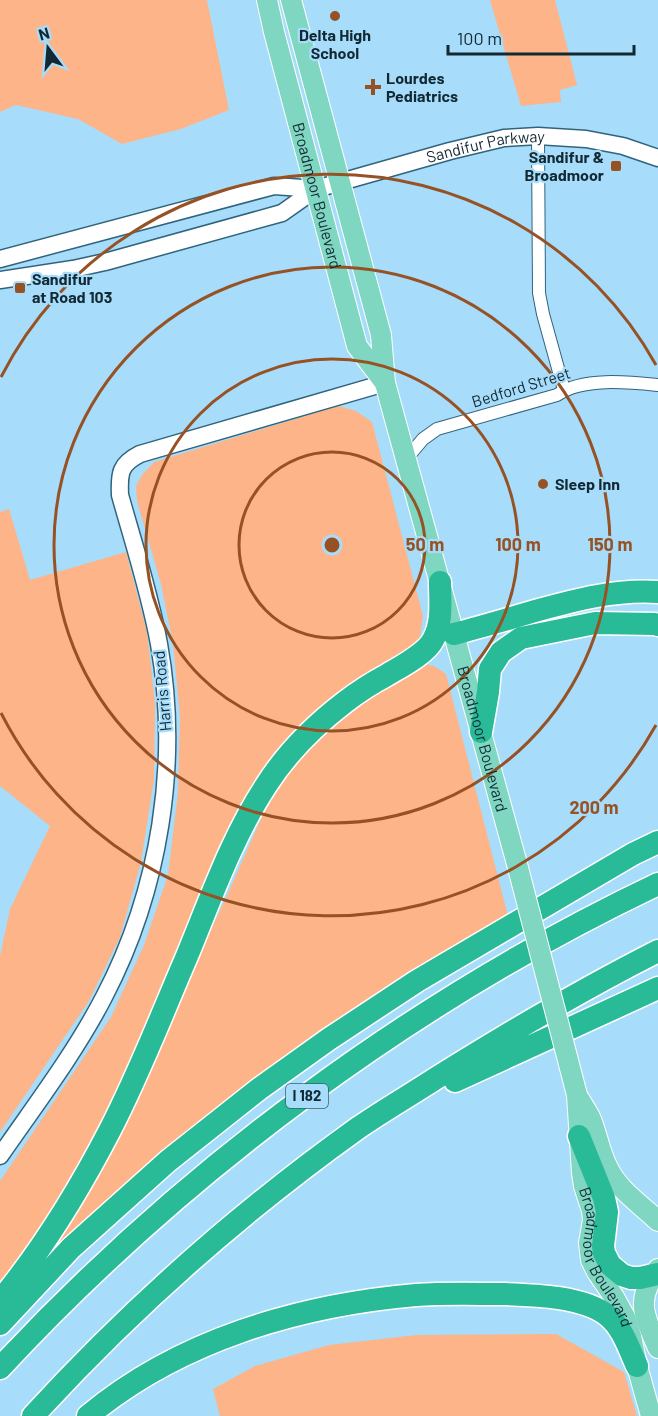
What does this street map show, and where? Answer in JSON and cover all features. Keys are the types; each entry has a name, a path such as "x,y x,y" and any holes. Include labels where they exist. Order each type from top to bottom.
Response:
{"highway":[{"path":"0,1301 53,1229 86,1175 110,1129 138,1069 234,843 267,784 290,753 317,725 345,702 417,657 433,641 440,619 440,582"},
{"path":"454,634 606,594 658,592"},
{"path":"481,732 490,669 501,652 521,638 595,623 655,624 658,626"},
{"path":"0,1324 71,1248 168,1161 259,1089 417,981 633,854 658,842"},
{"name":"I 182","path":"0,1368 67,1299 119,1250 219,1164 284,1113 401,1030 509,962 658,884"},
{"path":"33,1416 97,1349 193,1260 247,1214 359,1127 507,1034 603,979 658,951"},
{"path":"359,1127 509,1055 658,988"},
{"path":"579,1136 604,1198 607,1212 603,1246 606,1259 615,1271 631,1278 656,1273"},
{"path":"88,1416 135,1381 190,1352 246,1329 347,1303 417,1295 542,1295 589,1305 606,1314 618,1326 637,1366"}],"main road":[{"name":"Broadmoor Boulevard","path":"267,0 357,346 385,383"},
{"name":"Broadmoor Boulevard","path":"291,0 381,335 385,383 518,864 577,1095 584,1186 593,1220 589,1243 591,1260 625,1317 651,1416"},
{"name":"Sandifur Parkway","path":"0,280 95,264 282,213 316,189 504,138 538,136 586,139 622,146 658,158"},
{"name":"Sandifur Parkway","path":"0,259 274,186 316,189"},
{"name":"Harris Road","path":"0,1156 72,1051 104,997 121,961 142,903 159,832 166,749 167,711 164,677 153,612 120,495 119,480 122,469 127,462 140,454 385,383"},
{"name":"Broadmoor Boulevard","path":"577,1095 590,1117 607,1168 618,1185 658,1221"},
{"name":"Broadmoor Boulevard","path":"656,1273 647,1288 643,1313 658,1348"}],"street":[{"path":"538,136 539,293 564,390"},
{"name":"Bedford Street","path":"406,459 436,429 557,396 564,390 591,384 620,382 658,385"}],"shaded area":[{"path":"0,0 207,0 229,110 181,129 122,144 78,119 16,105 0,112"},
{"path":"490,0 555,0 577,85 560,90 561,102 521,106"},
{"path":"338,406 356,411 372,422 423,616 419,643 351,685 217,862 95,1142 39,1235 0,1286 0,1181 111,1017 144,945 168,875 178,792 180,716 173,643 161,584 137,501 136,486 154,462"},
{"path":"9,509 30,580 126,552 147,632 155,703 154,779 141,862 120,937 89,1001 0,1132 0,956 10,909 50,826 0,786 0,512"},
{"path":"423,664 434,666 446,674 509,920 395,988 34,1278 193,968 263,814 285,778 313,743 342,714"},
{"path":"556,1334 624,1372 637,1416 220,1416 213,1389 255,1366 329,1345 416,1335"}],"place":[{"name":"Delta High School","path":"335,16"},
{"name":"Lourdes Pediatrics","path":"373,87"},
{"name":"Sandifur & Broadmoor","path":"616,166"},
{"name":"Sandifur at Road 103","path":"20,288"},
{"name":"Sleep Inn","path":"543,484"}]}
